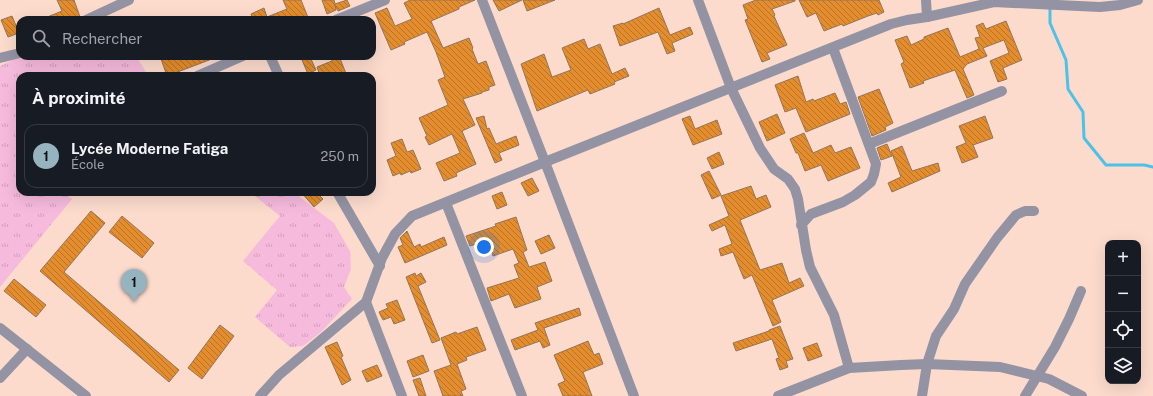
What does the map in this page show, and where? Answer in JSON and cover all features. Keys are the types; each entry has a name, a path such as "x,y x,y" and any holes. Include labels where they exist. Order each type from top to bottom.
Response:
{"street":[{"path":"95,16 129,0"},
{"path":"343,16 364,4 385,0"},
{"path":"482,0 634,396"},
{"path":"698,0 731,88 760,148 774,169 788,179 795,188 810,267 834,315 849,368"},
{"path":"926,0 927,17"},
{"path":"260,396 279,375 366,302 380,266 395,234 412,216 891,24 994,2 1100,7 1120,5 1138,0"},
{"path":"801,225 811,214 855,196 871,182 876,164 832,48"},
{"path":"0,58 16,54"},
{"path":"206,72 234,60"},
{"path":"272,60 277,72"},
{"path":"869,144 1002,91"},
{"path":"339,196 380,266"},
{"path":"446,203 522,396"},
{"path":"922,396 927,364 936,336 954,309 965,284 997,238 1016,215 1025,211 1034,211"},
{"path":"1025,396 1055,347 1081,291"},
{"path":"366,302 402,396"},
{"path":"0,328 86,396"},
{"path":"0,378 27,349"},
{"path":"778,396 849,368 927,364 1000,367 1049,379 1082,396"}],"green space":[{"path":"16,58 16,60 138,60 146,72 16,72 16,196 68,196 72,199 0,287 0,66"},
{"path":"255,196 298,196 334,223 350,251 351,269 344,287 352,299 321,332 303,346 290,347 255,317 277,290 243,261 280,216"}],"building":[{"path":"57,0 74,0 80,16 50,16 62,11"},
{"path":"283,0 301,0 307,16 270,16 287,9"},
{"path":"322,0 334,0 335,4 347,0 350,6 338,11 335,5 336,10 327,14"},
{"path":"410,0 475,0 459,7 459,9 431,21 443,48 469,38 478,64 486,61 495,85 489,87 489,90 463,99 475,125 462,131 476,164 456,173 457,176 444,181 436,163 460,153 452,134 429,145 425,137 427,136 419,118 448,105 438,80 445,77 436,52 427,32 404,42 405,44 391,50 375,13 387,8 395,26 412,19 404,3"},
{"path":"493,0 522,0 499,11"},
{"path":"523,0 555,0 527,11"},
{"path":"756,0 795,0 772,9 787,45 767,53 770,59 762,62 745,20 748,19 743,5"},
{"path":"799,0 879,0 884,12 878,15 877,13 868,16 843,26 842,24 824,31 816,13 807,17"},
{"path":"264,8 267,16 252,16 251,14"},
{"path":"659,8 670,35 690,27 693,34 672,43 675,51 667,54 658,32 620,46 613,26 623,24"},
{"path":"12,16 16,26 16,34 8,37 1,20"},
{"path":"1006,21 1022,60 1003,68 1007,79 998,82 990,61 1009,53 1004,40 983,48 987,56 967,64 963,69 974,95 967,98 955,70 923,81 924,83 910,88 901,64 904,62 895,40 907,36 911,45 924,39 924,37 948,28 960,57 979,49 975,38 980,37 976,26 983,23 986,29"},
{"path":"584,39 588,49 600,44 612,74 625,68 629,76 614,82 615,84 590,94 588,90 537,111 521,64 544,54 552,77 571,70 562,48"},
{"path":"161,60 209,60 178,72 166,72"},
{"path":"302,60 311,60 316,70 307,72"},
{"path":"341,60 345,72 319,72 317,67 332,61"},
{"path":"798,76 806,102 813,99 814,101 835,93 840,104 846,102 850,114 806,132 796,108 785,112 775,85"},
{"path":"879,89 893,123 885,127 886,130 872,136 858,97"},
{"path":"777,114 785,133 767,141 759,122"},
{"path":"484,116 487,129 489,128 496,144 516,136 519,145 499,153 502,160 495,163 476,118"},
{"path":"690,116 695,129 717,120 722,134 693,145 682,119"},
{"path":"985,116 993,138 973,145 978,157 962,163 956,147 966,143 959,126"},
{"path":"804,133 813,153 831,145 835,153 851,147 860,168 828,181 821,165 805,171 798,153 796,153 790,139"},
{"path":"402,139 407,152 413,150 421,169 411,173 410,171 401,175 400,173 393,176 387,160 396,156 391,143"},
{"path":"887,144 892,156 881,160 877,148"},
{"path":"902,146 912,171 938,163 940,171 892,192 888,183 901,177 891,151"},
{"path":"719,152 724,164 712,169 707,158"},
{"path":"709,171 721,195 712,199 701,175"},
{"path":"532,178 539,191 528,196 521,183"},
{"path":"751,186 756,199 766,195 771,207 740,220 760,270 782,263 789,283 800,278 804,286 772,300 781,322 773,326 752,275 744,279 733,252 721,256 719,249 732,244 725,225 712,231 709,225 729,216 721,196"},
{"path":"502,192 507,205 497,209 492,196"},
{"path":"304,196 320,196 323,199 314,207"},
{"path":"91,211 105,223 64,272 179,370 169,382 40,271"},
{"path":"122,216 154,243 142,258 109,232"},
{"path":"516,217 527,250 523,252 529,267 545,262 552,281 537,287 541,299 515,308 509,294 491,301 487,288 519,278 514,265 519,263 513,249 493,256 488,240 470,246 466,236 496,226 495,224"},
{"path":"407,231 414,247 420,244 421,247 444,237 447,245 405,263 398,247 403,245 400,238"},
{"path":"549,235 555,248 541,254 535,241"},
{"path":"415,273 416,276 421,273 426,282 418,286 440,340 432,343 406,277"},
{"path":"14,279 46,305 36,317 4,291"},
{"path":"397,300 405,320 394,324 391,317 383,320 379,312 388,308 386,304"},
{"path":"579,308 581,315 544,328 550,345 543,348 540,341 515,350 511,340 538,330 535,323"},
{"path":"220,325 234,336 202,379 188,368"},
{"path":"780,326 793,359 786,361 788,367 780,370 776,359 779,358 772,339 736,351 733,343"},
{"path":"477,327 486,350 466,357 467,360 457,364 466,389 461,391 463,396 443,396 434,371 451,365 441,338 456,332 457,334"},
{"path":"588,341 594,355 599,353 603,364 583,372 592,396 563,396 558,384 565,381 554,355"},
{"path":"337,342 343,356 341,357 351,380 342,385 325,347"},
{"path":"817,343 822,356 808,361 803,348"},
{"path":"423,355 429,371 413,377 407,361"},
{"path":"377,365 382,376 367,382 362,371"},
{"path":"420,378 426,396 419,396 413,380"}],"waterway":[{"path":"1050,6 1050,23 1066,60 1068,89 1083,112 1084,138 1106,165 1144,165 1153,167"}],"place":[{"name":"Lycée Moderne Fatiga","path":"134,302"}]}
